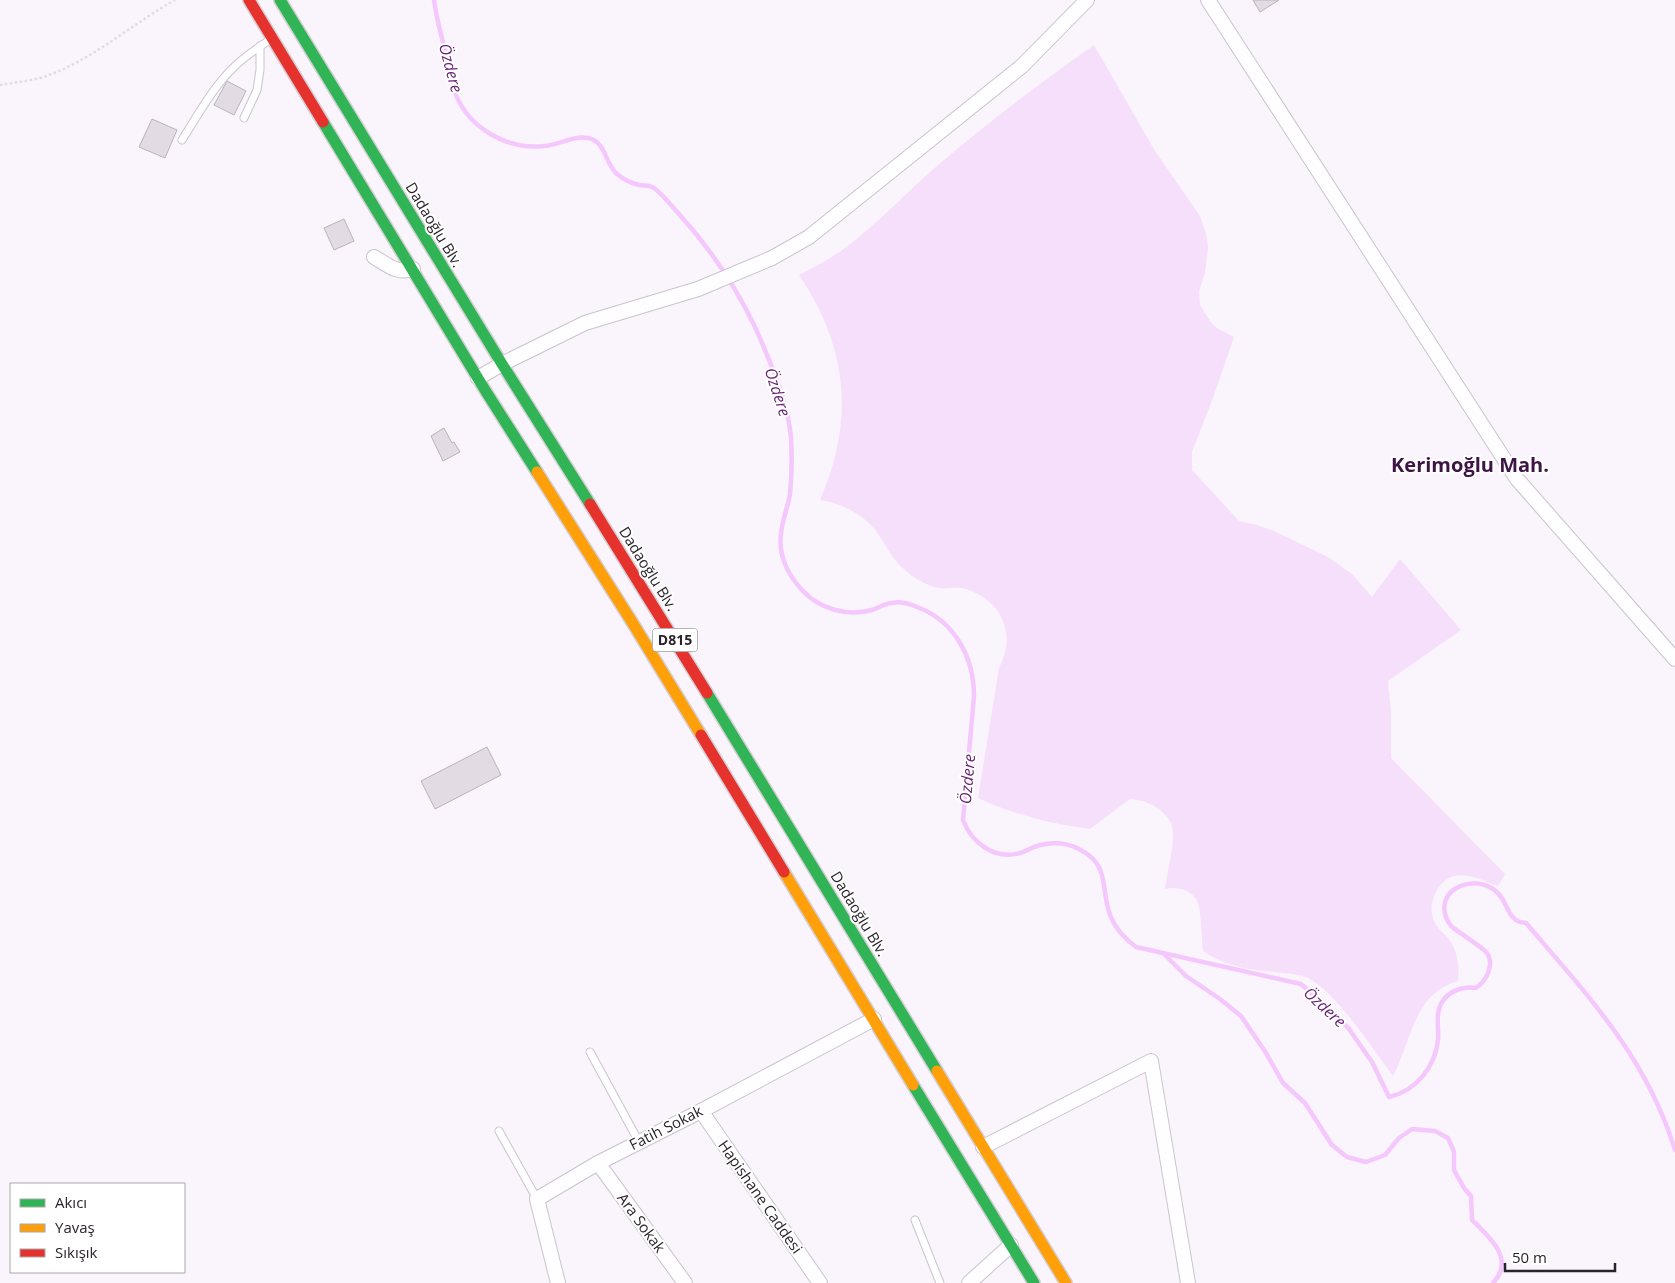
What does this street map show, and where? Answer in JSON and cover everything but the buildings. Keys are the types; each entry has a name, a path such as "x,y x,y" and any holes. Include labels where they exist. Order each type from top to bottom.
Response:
{"highway":[{"name":"D815","path":"249,0 478,378 632,622 1034,1283"},
{"name":"Dadaoğlu Blv.","path":"280,0 502,364 663,621 1066,1283"}],"street":[{"path":"478,378 585,323 698,289 772,258 809,237 1022,66 1087,0"},
{"path":"1208,0 1517,479 1675,659"},
{"path":"374,257 396,270 404,272 412,269"},
{"name":"Fatih Sokak","path":"537,1199 598,1163 874,1019"},
{"path":"983,1147 1151,1061 1188,1283"},
{"name":"Hapishane Caddesi","path":"700,1111 820,1283"},
{"name":"Ara Sokak","path":"598,1163 685,1283"},
{"path":"537,1199 558,1283"},
{"path":"969,1283 1011,1245"}],"lane":[{"path":"182,140 219,83 232,68 272,38"},
{"path":"244,118 257,90 260,70 260,46"},
{"path":"590,1052 639,1142"},
{"path":"498,1131 537,1199"},
{"path":"914,1220 940,1283"}],"path":[{"path":"0,85 48,76 89,56 158,9 175,0"}],"shaded area":[{"path":"1094,45 1155,151 1200,216 1207,237 1208,248 1205,273 1199,291 1200,305 1217,328 1234,337 1192,452 1192,470 1239,521 1274,531 1328,557 1352,574 1372,597 1400,559 1461,630 1388,681 1391,712 1391,758 1505,874 1498,886 1473,877 1456,876 1442,883 1436,892 1433,898 1432,915 1436,925 1455,950 1458,962 1458,981 1443,987 1423,1007 1393,1076 1340,1006 1316,983 1298,975 1238,966 1220,960 1203,951 1200,913 1196,899 1184,890 1175,888 1165,889 1173,835 1169,820 1159,809 1145,802 1130,799 1090,829 1033,818 978,798 999,668 1006,645 1004,622 991,603 969,590 939,588 917,579 898,563 877,532 863,518 847,508 820,500 831,470 838,441 842,412 841,384 828,330 815,302 799,275 815,267 853,242 975,134"}],"waterway":[{"name":"Özdere","path":"434,0 456,95 462,107 471,118 492,135 504,141 517,144 544,146 582,137 594,140 601,147 617,174 633,183 652,187 664,197 722,268 756,329 778,382 786,409 791,437 791,473 790,494 780,542 785,564 792,578 809,597 834,610 863,612 898,602 917,607 942,621 960,642 966,655 973,682 974,696 963,820 972,836 978,842 993,852 1010,855 1045,844 1063,844 1079,849 1096,862 1103,878 1107,905 1112,920 1121,933 1136,947 1301,984 1349,1029 1372,1062 1389,1097 1399,1094 1416,1083 1433,1059 1438,1040 1438,1013 1441,1003 1454,991 1476,988 1486,977 1490,968 1487,953 1451,926 1445,915 1444,905 1454,890 1462,885 1472,883 1483,884 1498,894 1514,919 1526,923 1593,1002 1613,1029 1648,1085 1663,1116 1675,1150"},
{"path":"1164,954 1186,976 1241,1016 1266,1053 1283,1083 1305,1103 1332,1145 1347,1157 1366,1162 1385,1155 1399,1138 1412,1129 1435,1131 1448,1138 1454,1152 1454,1170 1471,1196 1472,1220 1492,1241 1501,1257 1502,1265 1493,1283"}],"traffic: fast":[{"path":"280,0 502,364 590,504"},
{"path":"323,122 485,390 537,472"},
{"path":"707,693 937,1071"},
{"path":"913,1085 1034,1283"}],"traffic: slow":[{"path":"537,472 701,735"},
{"path":"784,872 913,1085"},
{"path":"937,1071 1066,1283"}],"traffic: jam":[{"path":"249,0 323,122"},
{"path":"590,504 707,693"},
{"path":"701,735 784,872"}],"district":[{"name":"Kerimoğlu Mah.","path":"1470,465"}]}
